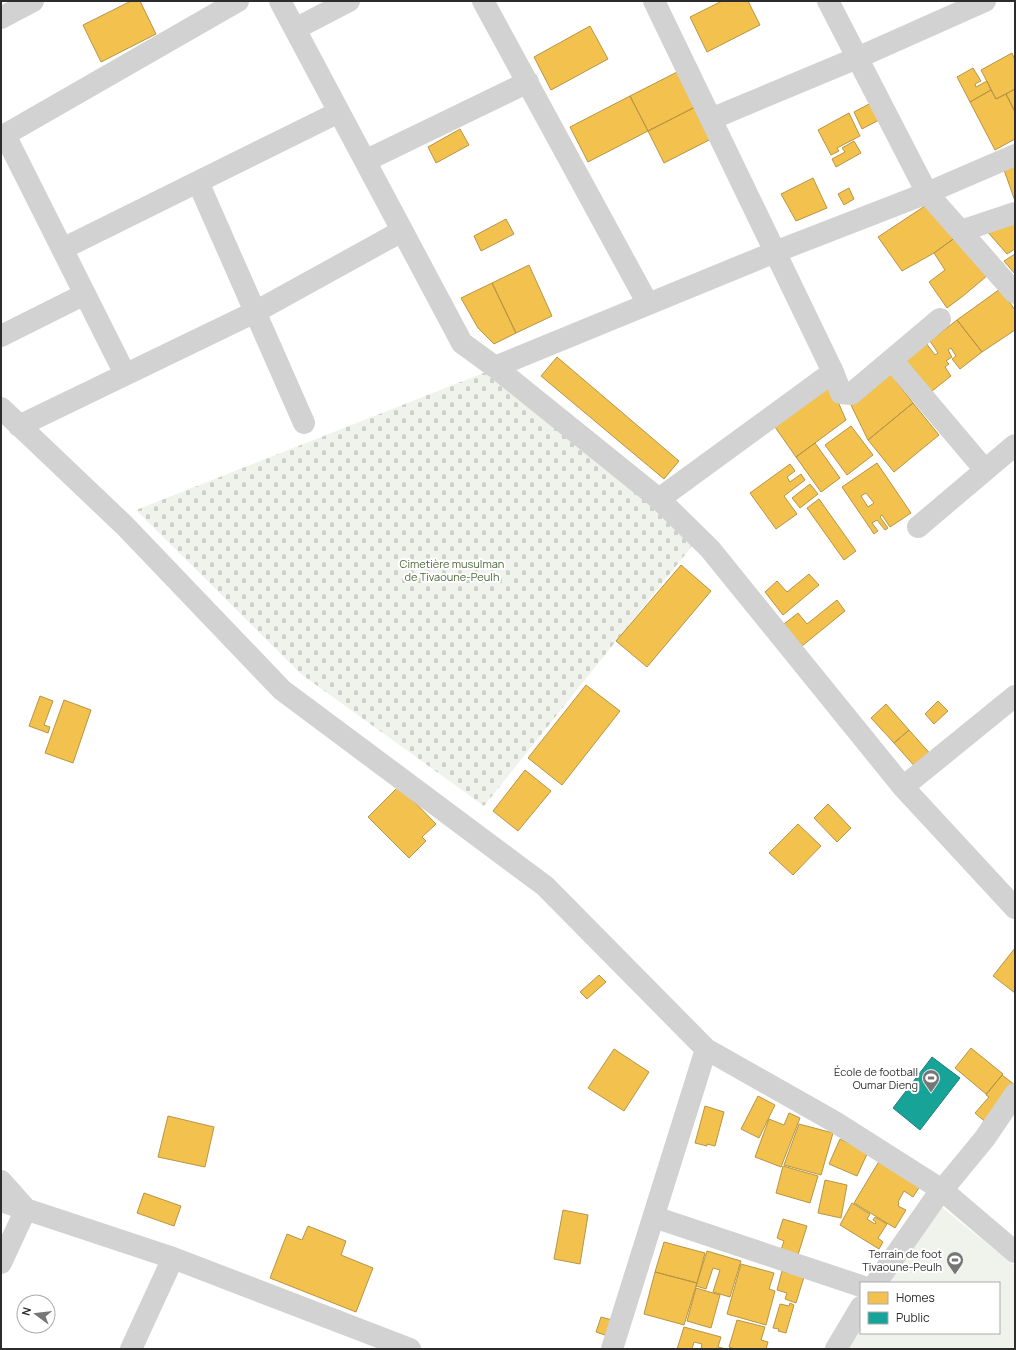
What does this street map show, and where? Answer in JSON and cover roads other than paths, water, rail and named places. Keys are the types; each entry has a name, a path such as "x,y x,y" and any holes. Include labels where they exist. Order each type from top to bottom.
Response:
{"street":[{"path":"1,18 34,1"},
{"path":"125,374 3,136 238,1"},
{"path":"280,1 462,343 495,367 659,499 710,549 903,788 1015,908"},
{"path":"294,28 349,1"},
{"path":"483,1 648,304"},
{"path":"654,1 833,372 841,393 851,394 940,319"},
{"path":"828,1 927,193 1015,293"},
{"path":"711,119 857,58 985,1"},
{"path":"365,162 528,82"},
{"path":"62,249 339,112"},
{"path":"495,367 775,252 927,193 1015,155"},
{"path":"198,182 304,422"},
{"path":"960,231 1015,213"},
{"path":"19,426 255,312 402,231"},
{"path":"1,336 85,294"},
{"path":"892,360 985,470"},
{"path":"659,499 833,372"},
{"path":"1,408 125,526 282,690 545,886 706,1049 835,1122 942,1190 1015,1252"},
{"path":"918,527 1015,445"},
{"path":"903,788 1015,696"},
{"path":"612,1349 706,1049"},
{"path":"877,1282 942,1190 985,1138 1015,1094"},
{"path":"1,1181 26,1209"},
{"path":"1,1201 173,1258 404,1348"},
{"path":"1,1263 26,1209"},
{"path":"654,1217 860,1286"},
{"path":"131,1349 173,1258"},
{"path":"836,1349 860,1309"}],"place":[{"name":"École de football Oumar Dieng","path":"931,1093"},
{"name":"Terrain de foot Tivaoune-Peulh","path":"955,1275"}],"park label":[{"name":"Cimetière musulman de Tivaoune-Peulh","path":"452,570"}]}
